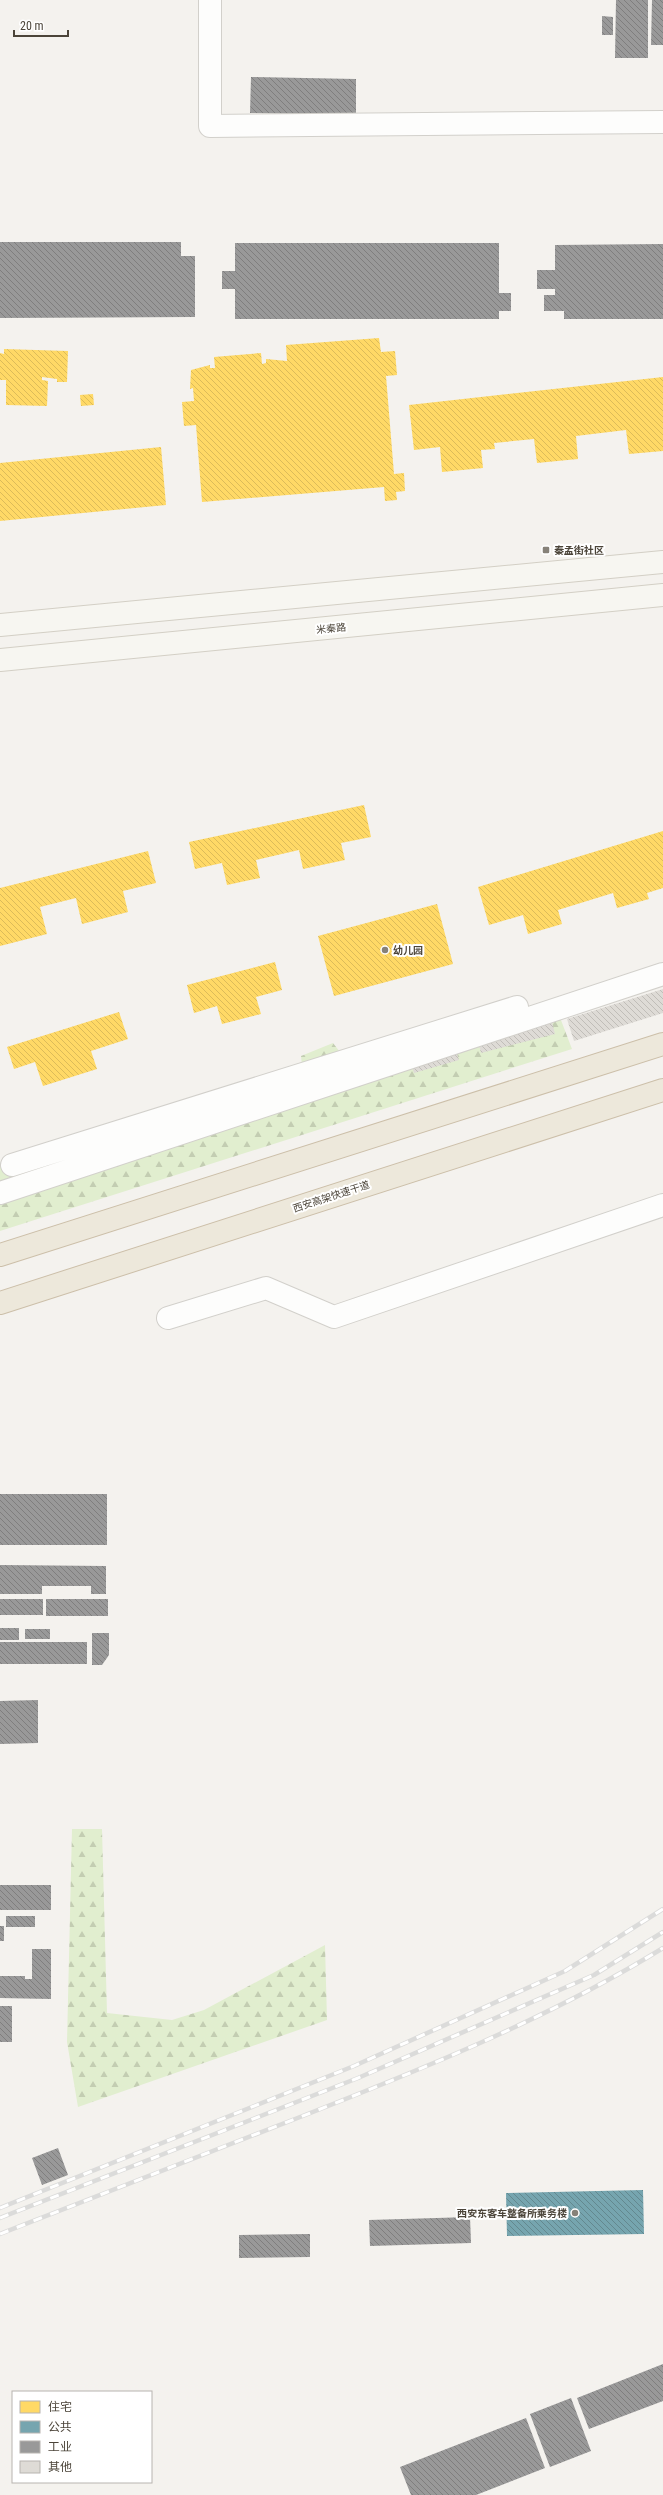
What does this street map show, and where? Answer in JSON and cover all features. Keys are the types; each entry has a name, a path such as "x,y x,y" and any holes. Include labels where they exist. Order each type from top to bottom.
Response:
{"highway":[{"path":"0,1255 663,1044"},
{"name":"西安高架快速干道","path":"0,1303 663,1090"}],"street":[{"path":"210,0 210,126 663,122"},
{"path":"0,625 663,562"},
{"path":"563,572 565,605"},
{"name":"米秦路","path":"0,660 663,596"},
{"path":"12,1165 663,961"},
{"path":"0,1193 663,974"},
{"path":"168,1318 266,1288 334,1317 663,1205"}],"green space":[{"path":"556,1007 572,1049 0,1231 0,1164 303,1075 301,1056 333,1043 360,1078"},
{"path":"72,1829 102,1829 107,2013 172,2020 204,2010 325,1945 327,2020 78,2107 67,2042"}],"building: 住宅":[{"path":"379,338 381,352 395,351 397,375 386,376 394,474 404,473 405,491 396,492 397,500 385,501 384,487 202,502 196,425 184,426 182,402 194,401 193,388 190,389 191,370 210,365 210,368 215,368 214,357 261,353 262,364 266,363 266,359 287,361 286,345"},
{"path":"4,349 68,351 67,382 57,382 57,379 42,377 42,380 48,381 47,406 6,405 6,380 0,380 0,353 4,354"},
{"path":"663,377 663,451 629,454 626,430 576,436 578,459 537,463 534,439 494,443 495,449 481,450 483,468 442,472 440,447 414,450 409,405"},
{"path":"93,394 94,405 81,406 80,395"},
{"path":"161,447 166,505 0,521 0,463"},
{"path":"364,805 371,837 341,843 345,860 303,869 299,850 256,860 260,878 227,885 222,863 195,869 189,842"},
{"path":"663,831 663,888 647,893 649,899 617,908 613,893 558,910 562,924 528,934 523,915 489,925 478,887"},
{"path":"148,851 156,883 123,891 128,912 82,924 76,898 40,907 47,934 0,946 0,888"},
{"name":"幼儿园","path":"437,904 453,964 334,996 318,936"},
{"path":"275,962 282,990 256,997 261,1014 222,1024 217,1006 194,1013 187,985"},
{"path":"119,1012 128,1039 91,1051 97,1069 43,1086 35,1062 14,1069 7,1047"}],"building: 公共":[{"name":"西安东客车整备所乘务楼","path":"643,2190 644,2234 507,2236 506,2193"}],"building: 工业":[{"path":"616,0 648,0 648,58 615,58"},
{"path":"652,0 663,0 663,45 651,45"},
{"path":"602,16 613,17 613,35 602,35"},
{"path":"251,77 356,79 356,115 250,113"},
{"path":"0,242 181,242 181,256 195,256 195,317 0,318"},
{"path":"235,243 499,243 499,293 511,293 511,311 499,311 499,319 235,319 235,289 222,289 222,271 235,271"},
{"path":"663,244 663,319 564,319 564,311 544,311 544,295 555,295 555,289 537,289 537,270 555,270 555,245"},
{"path":"0,1494 107,1494 107,1545 0,1545"},
{"path":"0,1565 106,1566 106,1594 91,1594 91,1586 42,1586 42,1594 0,1594"},
{"path":"0,1599 43,1599 43,1615 0,1615"},
{"path":"46,1599 108,1599 108,1616 46,1616"},
{"path":"0,1628 19,1628 19,1640 0,1640"},
{"path":"25,1629 50,1629 50,1639 25,1639"},
{"path":"92,1633 109,1633 109,1655 102,1665 92,1665"},
{"path":"0,1642 87,1642 87,1664 0,1664"},
{"path":"38,1700 38,1743 0,1744 0,1701"},
{"path":"0,1885 51,1885 51,1910 0,1910"},
{"path":"6,1916 35,1916 35,1927 6,1927"},
{"path":"0,1926 4,1926 4,1941 0,1941"},
{"path":"32,1949 51,1949 51,1999 0,1998 0,1976 25,1976 25,1979 32,1979"},
{"path":"0,2006 12,2006 12,2042 0,2042"},
{"path":"58,2148 68,2175 42,2185 32,2158"},
{"path":"470,2217 471,2243 370,2246 369,2220"},
{"path":"310,2234 310,2257 239,2258 239,2235"},
{"path":"663,2364 663,2401 589,2429 577,2398"},
{"path":"571,2398 591,2451 550,2467 530,2414"},
{"path":"526,2418 545,2468 476,2495 411,2495 400,2467"}],"building: 其他":[{"path":"663,989 663,1013 574,1041 567,1019"},
{"path":"551,1018 555,1034 481,1053 477,1037"},
{"path":"453,1041 459,1060 414,1073 408,1054"}],"railway":[{"path":"0,2208 354,2066 565,1971 663,1909"},
{"path":"0,2218 358,2078 594,1975 663,1932"},
{"path":"0,2234 342,2100 483,2042 575,1998 663,1948"}],"place":[{"name":"秦孟街社区","path":"546,550"},
{"name":"幼儿园","path":"385,950"},
{"name":"西安东客车整备所乘务楼","path":"575,2213"}]}
